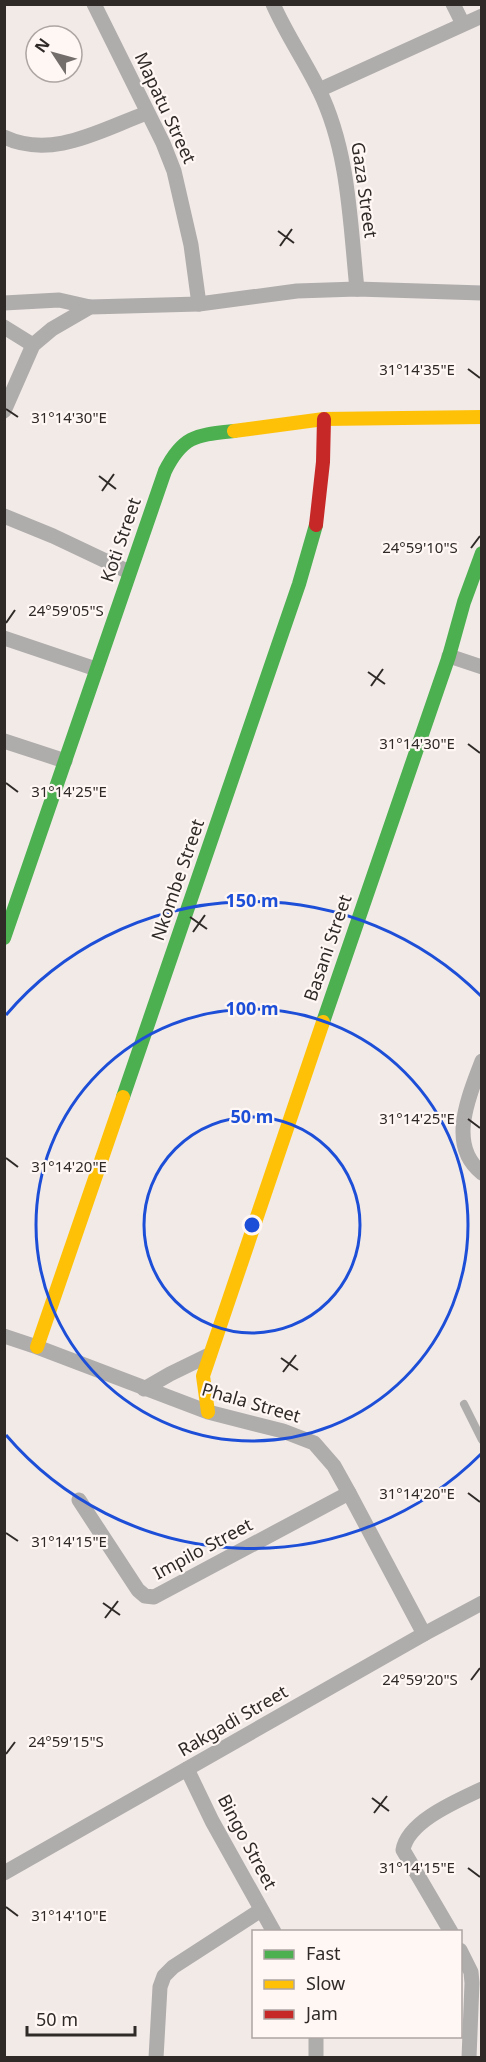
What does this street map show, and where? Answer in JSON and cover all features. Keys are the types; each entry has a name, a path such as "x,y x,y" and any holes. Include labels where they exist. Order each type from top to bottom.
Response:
{"street":[{"name":"Mapatu Street","path":"94,4 174,171 191,245 199,304"},
{"name":"Gaza Street","path":"273,4 283,28 319,90 335,131 343,164 357,289"},
{"path":"453,4 463,24"},
{"path":"319,90 482,16"},
{"path":"4,137 26,145 65,144 147,113"},
{"path":"4,303 59,300 90,307 199,304 297,291 357,289 482,293"},
{"path":"4,411 33,345 52,329 90,307"},
{"path":"4,327 33,345"},
{"name":"Koti Street","path":"4,938 129,572 166,467 175,452 186,442 199,435 212,432 324,419 482,417"},
{"name":"Nkombe Street","path":"37,1347 300,584 315,531 323,462 324,419"},
{"path":"4,516 129,572"},
{"name":"Basani Street","path":"208,1412 203,1376 209,1355 449,656 464,603 482,553"},
{"path":"4,638 96,669"},
{"path":"449,656 482,667"},
{"path":"4,741 65,761"},
{"path":"482,1060 466,1104 462,1130 469,1158 482,1173"},
{"name":"Phala Street","path":"4,1336 208,1412 309,1440 321,1449 349,1493 424,1634"},
{"path":"144,1389 209,1355"},
{"name":"Impilo Street","path":"79,1500 138,1590 145,1596 154,1597 349,1493"},
{"name":"Rakgadi Street","path":"4,1873 482,1603"},
{"name":"Bingo Street","path":"187,1769 212,1821 273,1930"},
{"path":"450,1930 403,1850 404,1841 427,1818 482,1789"},
{"path":"156,2058 158,1998 164,1977 173,1967 261,1910"},
{"path":"462,1954 471,1972 472,1983 469,2058"},
{"path":"315,2058 316,2038"}],"lane":[{"path":"464,1404 482,1440"}],"traffic: fast":[{"path":"4,938 165,471 178,450 192,439 234,431"},
{"path":"123,1097 299,584 316,525"},
{"path":"323,1022 449,656 464,602 482,553"}],"traffic: slow":[{"path":"234,431 324,419 482,417"},
{"path":"208,1412 203,1376 323,1022"},
{"path":"37,1347 123,1097"}],"traffic: jam":[{"path":"316,525 323,462 324,419"}]}
